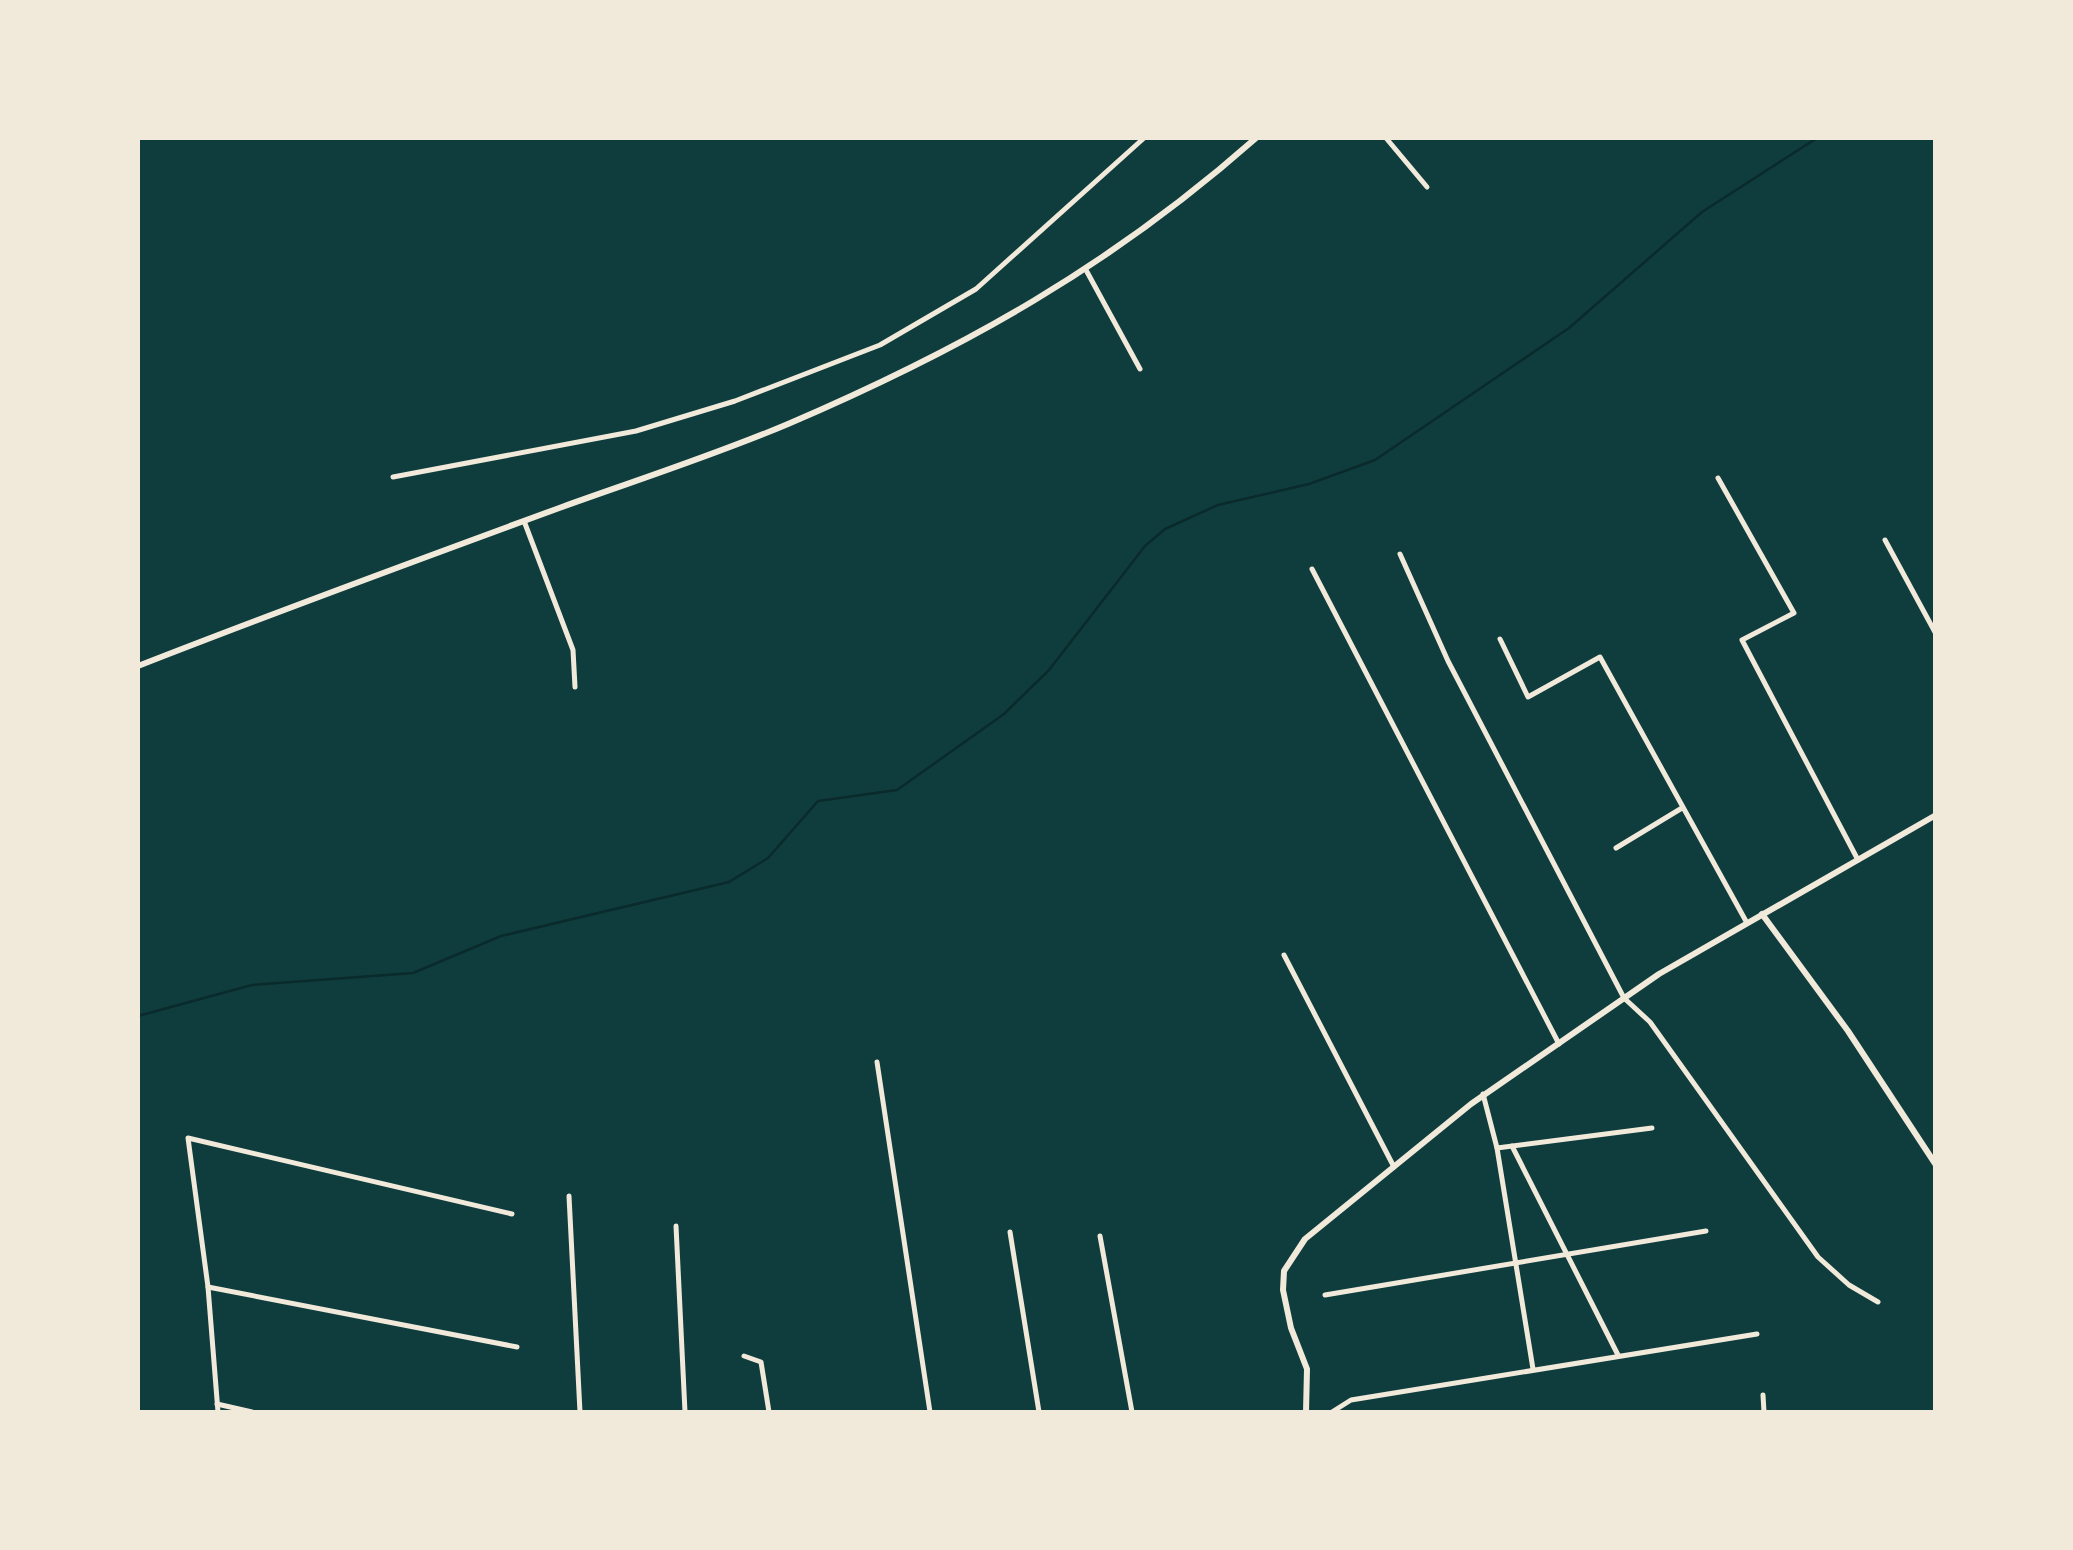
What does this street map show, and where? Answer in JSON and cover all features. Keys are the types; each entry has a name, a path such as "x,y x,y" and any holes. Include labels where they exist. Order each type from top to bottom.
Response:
{"street":[{"path":"392,477 636,431 735,400 880,344 976,289 1144,138"},
{"path":"138,666 804,417 929,359 1086,270 1194,190 1256,138"},
{"path":"1386,138 1427,188"},
{"path":"1086,270 1140,369"},
{"path":"1718,478 1794,613 1742,640 1858,860"},
{"path":"524,521 572,650 575,687"},
{"path":"1885,540 1936,634"},
{"path":"1400,554 1448,661 1624,998 1650,1022 1818,1257 1849,1285 1878,1302"},
{"path":"1312,569 1559,1044"},
{"path":"1500,639 1528,697 1600,657 1747,922"},
{"path":"1616,848 1683,807"},
{"path":"1306,1412 1308,1369 1285,1309 1284,1271 1304,1239 1483,1094 1624,998 1747,922 1936,815"},
{"path":"1762,914 1848,1031 1936,1165"},
{"path":"1284,955 1394,1166"},
{"path":"877,1062 930,1412"},
{"path":"1483,1094 1497,1148 1533,1369"},
{"path":"1497,1148 1652,1128"},
{"path":"218,1412 208,1287 188,1138 512,1214"},
{"path":"1512,1146 1618,1355"},
{"path":"569,1196 580,1412"},
{"path":"676,1226 685,1412"},
{"path":"1326,1295 1706,1231"},
{"path":"1010,1232 1039,1412"},
{"path":"1100,1236 1132,1412"},
{"path":"208,1287 517,1346"},
{"path":"1332,1412 1352,1400 1758,1334"},
{"path":"744,1356 761,1362 768,1412"},
{"path":"1763,1395 1764,1412"},
{"path":"217,1404 252,1412"}],"waterway":[{"path":"138,1016 252,985 413,973 501,936 729,882 768,858 818,801 897,790 1004,714 1049,670 1145,546 1165,529 1218,505 1309,484 1375,460 1569,328 1702,212 1817,138"}]}
